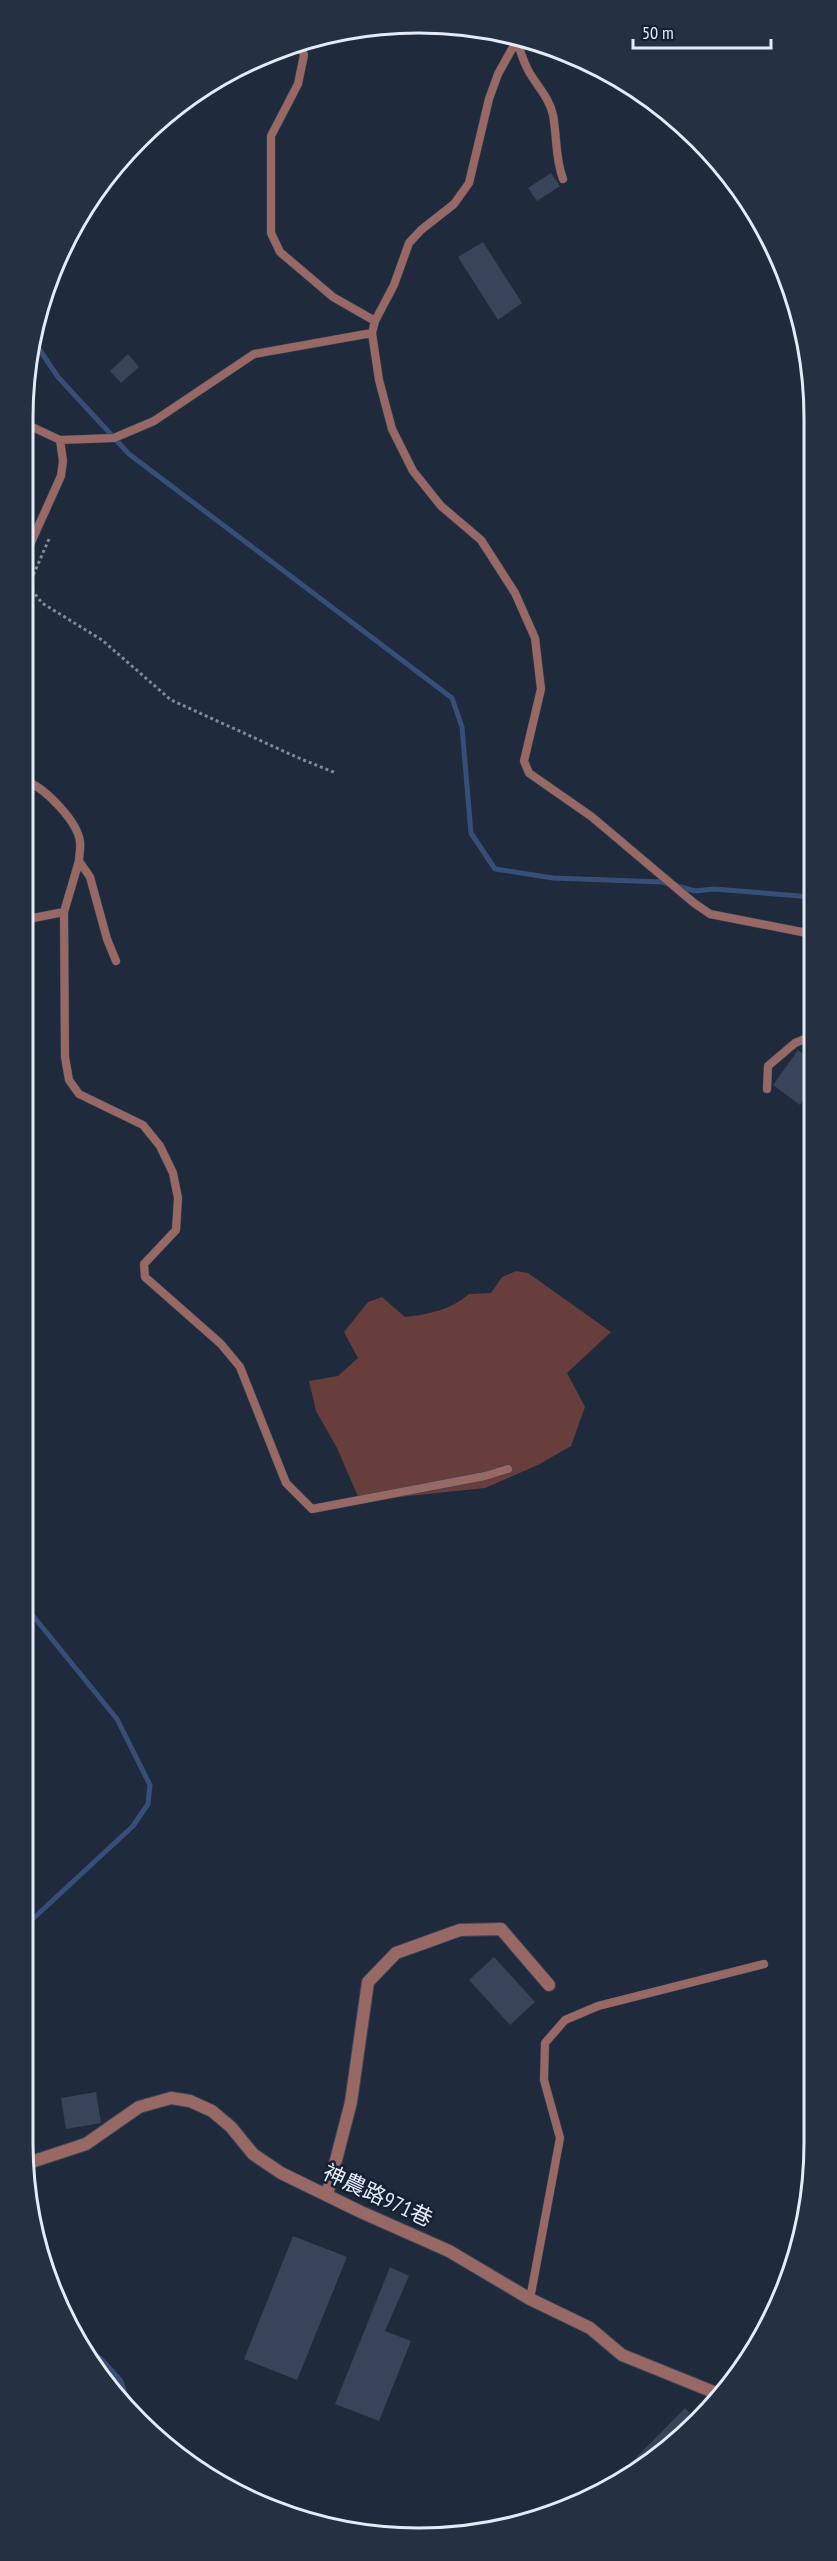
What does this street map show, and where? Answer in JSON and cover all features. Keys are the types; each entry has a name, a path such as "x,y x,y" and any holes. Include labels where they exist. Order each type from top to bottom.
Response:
{"street":[{"path":"327,2195 351,2102 368,1982 396,1953 460,1930 501,1929 549,1985"},
{"name":"神農路971巷","path":"34,2161 86,2144 139,2107 171,2098 190,2101 212,2111 231,2127 253,2154 281,2173 449,2251 530,2299 590,2328 622,2355 712,2392"}],"lane":[{"path":"514,45 498,74 489,99 469,183 454,204 409,243 393,285 375,321 372,333 379,380 392,429 413,471 441,506 481,540 515,593 535,638 541,688 524,761 529,773 592,817 710,914 804,932"},
{"path":"519,46 528,70 550,107 558,166 563,179"},
{"path":"302,51 304,56 298,84 271,136 271,234 280,252 333,297 375,321"},
{"path":"33,427 60,440 114,438 154,422 254,354 372,333"},
{"path":"33,538 61,476 63,461 60,440"},
{"path":"33,786 60,807 74,826 81,841 79,861 64,912 65,1057 69,1080 79,1094 143,1125 160,1146 172,1173 178,1198 176,1230 144,1264 145,1277 221,1344 240,1367 286,1484 312,1509 508,1470"},
{"path":"79,861 90,877 107,939 116,961"},
{"path":"33,919 64,912"},
{"path":"767,1089 768,1066 795,1043 804,1039"},
{"path":"530,2299 560,2138 544,2080 545,2043 565,2020 598,2006 764,1964"}],"path":[{"path":"33,576 50,537"},
{"path":"33,591 42,603 102,640 171,700 336,773"}],"shaded area":[{"path":"516,1271 528,1273 611,1332 567,1373 585,1407 571,1446 538,1465 485,1488 360,1501 337,1448 316,1411 309,1381 338,1376 358,1358 344,1332 368,1302 382,1297 405,1317 423,1314 447,1308 469,1294 491,1293 502,1277"}],"building":[{"path":"551,173 560,186 537,201 528,188"},
{"path":"483,242 522,303 498,320 458,257"},
{"path":"128,354 139,367 121,383 110,371"},
{"path":"798,1050 804,1055 804,1099 800,1105 773,1085"},
{"path":"494,1957 535,2002 510,2025 469,1980"},
{"path":"96,2092 101,2123 66,2129 61,2098"},
{"path":"293,2236 347,2257 297,2380 244,2359"},
{"path":"390,2267 409,2276 385,2331 411,2341 379,2421 335,2404"},
{"path":"685,2408 691,2414 673,2432 628,2466"}],"waterway":[{"path":"39,349 58,377 129,454 452,698 462,727 471,833 495,869 553,878 662,882 695,891 714,889 804,896"},
{"path":"33,1616 117,1719 150,1785 148,1804 133,1826 33,1919"},
{"path":"98,2357 121,2381 124,2391"}]}
